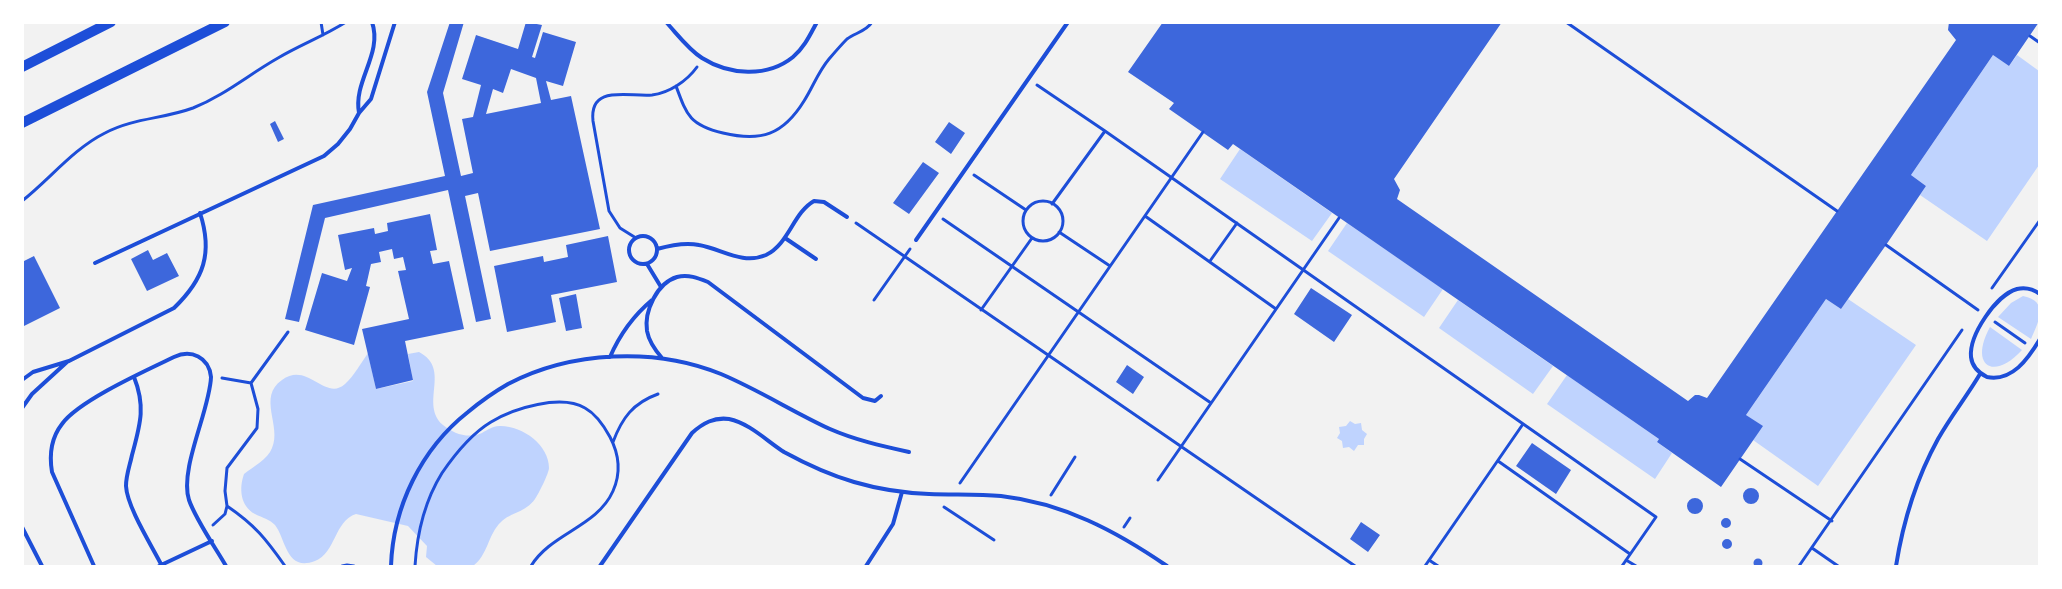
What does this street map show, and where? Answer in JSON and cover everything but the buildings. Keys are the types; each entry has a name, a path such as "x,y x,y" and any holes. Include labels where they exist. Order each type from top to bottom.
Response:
{"main road":[{"path":"22,67 111,22"},
{"path":"22,123 225,22"}],"lane":[{"path":"359,113 358,94 375,45 372,22"},
{"path":"95,262 324,156 338,144 371,99 395,22"},
{"path":"666,22 702,58 720,67 736,71 753,72 769,69 793,57 801,50 818,22"},
{"path":"916,240 1068,22"},
{"path":"657,248 686,244 698,245 713,248 744,260 767,254 777,248 806,208 814,201 824,202 847,217"},
{"path":"22,380 34,372 69,361 157,318 174,308 188,295 198,280 204,264 206,247 205,229 200,213"},
{"path":"646,236 652,239 657,248 655,258 647,264 641,264 631,259 629,247 636,238 646,236"},
{"path":"785,238 816,259"},
{"path":"647,264 661,287"},
{"path":"662,358 650,340 647,330 649,308 661,287 668,281 688,276 708,282 863,398 875,401 881,396"},
{"path":"2039,292 2025,288 2016,289 2000,300 1986,316 1975,337 1971,349 1971,358 1980,374 1987,378 2003,378 2019,366 2040,339"},
{"path":"610,357 624,329 654,299"},
{"path":"94,566 56,484 50,459 51,446 62,423 71,414 134,377 174,357 188,353 203,359 208,365 211,377 187,482 190,500 226,566"},
{"path":"391,566 394,536 405,499 430,451 462,416 484,399 508,384 533,373 557,366 610,357 662,358 691,364 720,374 829,428 854,438 909,452"},
{"path":"22,408 32,394 69,361"},
{"path":"1896,566 1906,517 1926,464 1953,415 1980,374"},
{"path":"134,377 139,388 142,412 141,425 127,477 127,493 161,566 212,540"},
{"path":"600,566 683,444 700,425 719,418 737,421 786,452 853,482 902,492 1001,496 1045,505 1094,522 1137,546 1167,566"},
{"path":"866,566 893,524 902,492"},
{"path":"22,527 42,566"}],"path":[{"path":"321,22 323,35"},
{"path":"22,200 40,187 85,146 104,133 128,123 178,113 220,96 279,57 346,22"},
{"path":"676,86 686,113 696,124 742,137 766,136 794,115 821,69 838,49 848,39 869,27 872,22"},
{"path":"1566,22 1837,210"},
{"path":"2030,36 2040,43"},
{"path":"636,238 620,228 609,211 593,121 593,107 596,101 606,95 652,95 668,91 694,70 702,58"},
{"path":"1028,79 1656,517 1622,566"},
{"path":"1052,204 1105,131"},
{"path":"994,540 943,508 1203,132"},
{"path":"965,169 1026,210"},
{"path":"1038,202 1052,204 1061,214 1062,220 1059,232 1054,238 1046,241 1032,238 1024,228 1023,222 1026,210 1038,202"},
{"path":"935,213 1212,403"},
{"path":"1144,216 1276,309"},
{"path":"847,217 1356,566"},
{"path":"1158,480 1339,218"},
{"path":"1988,294 2040,220"},
{"path":"1210,262 1237,223"},
{"path":"1059,232 1110,266"},
{"path":"981,310 1032,238"},
{"path":"874,300 916,240"},
{"path":"1886,245 2034,349"},
{"path":"1972,316 1982,302"},
{"path":"1799,566 1967,324"},
{"path":"251,383 288,332"},
{"path":"211,377 251,383"},
{"path":"206,531 225,514 227,506 225,491 227,468 257,428 258,409 251,383"},
{"path":"613,443 618,428 629,412 643,400 658,394"},
{"path":"414,566 422,516 441,475 462,447 492,422 519,409 552,403 574,404 593,413 607,431 613,443 618,467 614,489 609,499 595,515 554,540 542,551 531,566"},
{"path":"1425,566 1523,424"},
{"path":"1045,505 1075,457"},
{"path":"1740,459 1832,521"},
{"path":"1498,461 1630,554"},
{"path":"227,506 247,520 263,535 285,566"},
{"path":"1812,548 1838,566"},
{"path":"1429,560 1438,566"},
{"path":"1626,560 1636,566"},
{"path":"342,566 354,566"}],"water":[{"path":"1993,55 2009,66 2017,55 2039,71 2039,165 1987,241 1920,195 1926,186 1911,175"},
{"path":"1240,149 1332,213 1312,241 1220,179"},
{"path":"1347,223 1443,289 1424,317 1328,251"},
{"path":"2023,296 2037,303 2040,313 2031,339 1998,317 2011,303"},
{"path":"1826,299 1841,309 1848,299 1916,345 1818,486 1753,440 1762,426 1746,415"},
{"path":"1458,300 1553,366 1533,394 1439,328"},
{"path":"1990,327 2022,350 2011,360 1994,367 1987,365 1983,359 1982,351 1984,340"},
{"path":"419,352 429,359 433,368 435,377 434,407 436,417 443,425 456,433 472,436 492,427 508,427 525,433 539,444 548,460 549,468 536,497 527,507 501,522 493,532 482,556 473,566 437,566 426,557 427,546 408,526 356,514 343,523 322,557 315,561 298,562 288,552 275,525 250,511 244,502 241,491 244,474 264,459 272,448 274,430 270,403 275,387 291,375 300,375 323,386 338,388 351,377 368,353 376,389 413,381 408,354"},
{"path":"1567,375 1659,439 1657,442 1672,453 1655,479 1547,404"},
{"path":"1350,421 1355,424 1361,423 1362,430 1367,434 1364,439 1364,445 1358,445 1354,451 1349,447 1343,448 1342,441 1337,438 1340,433 1339,427 1346,426"}]}
